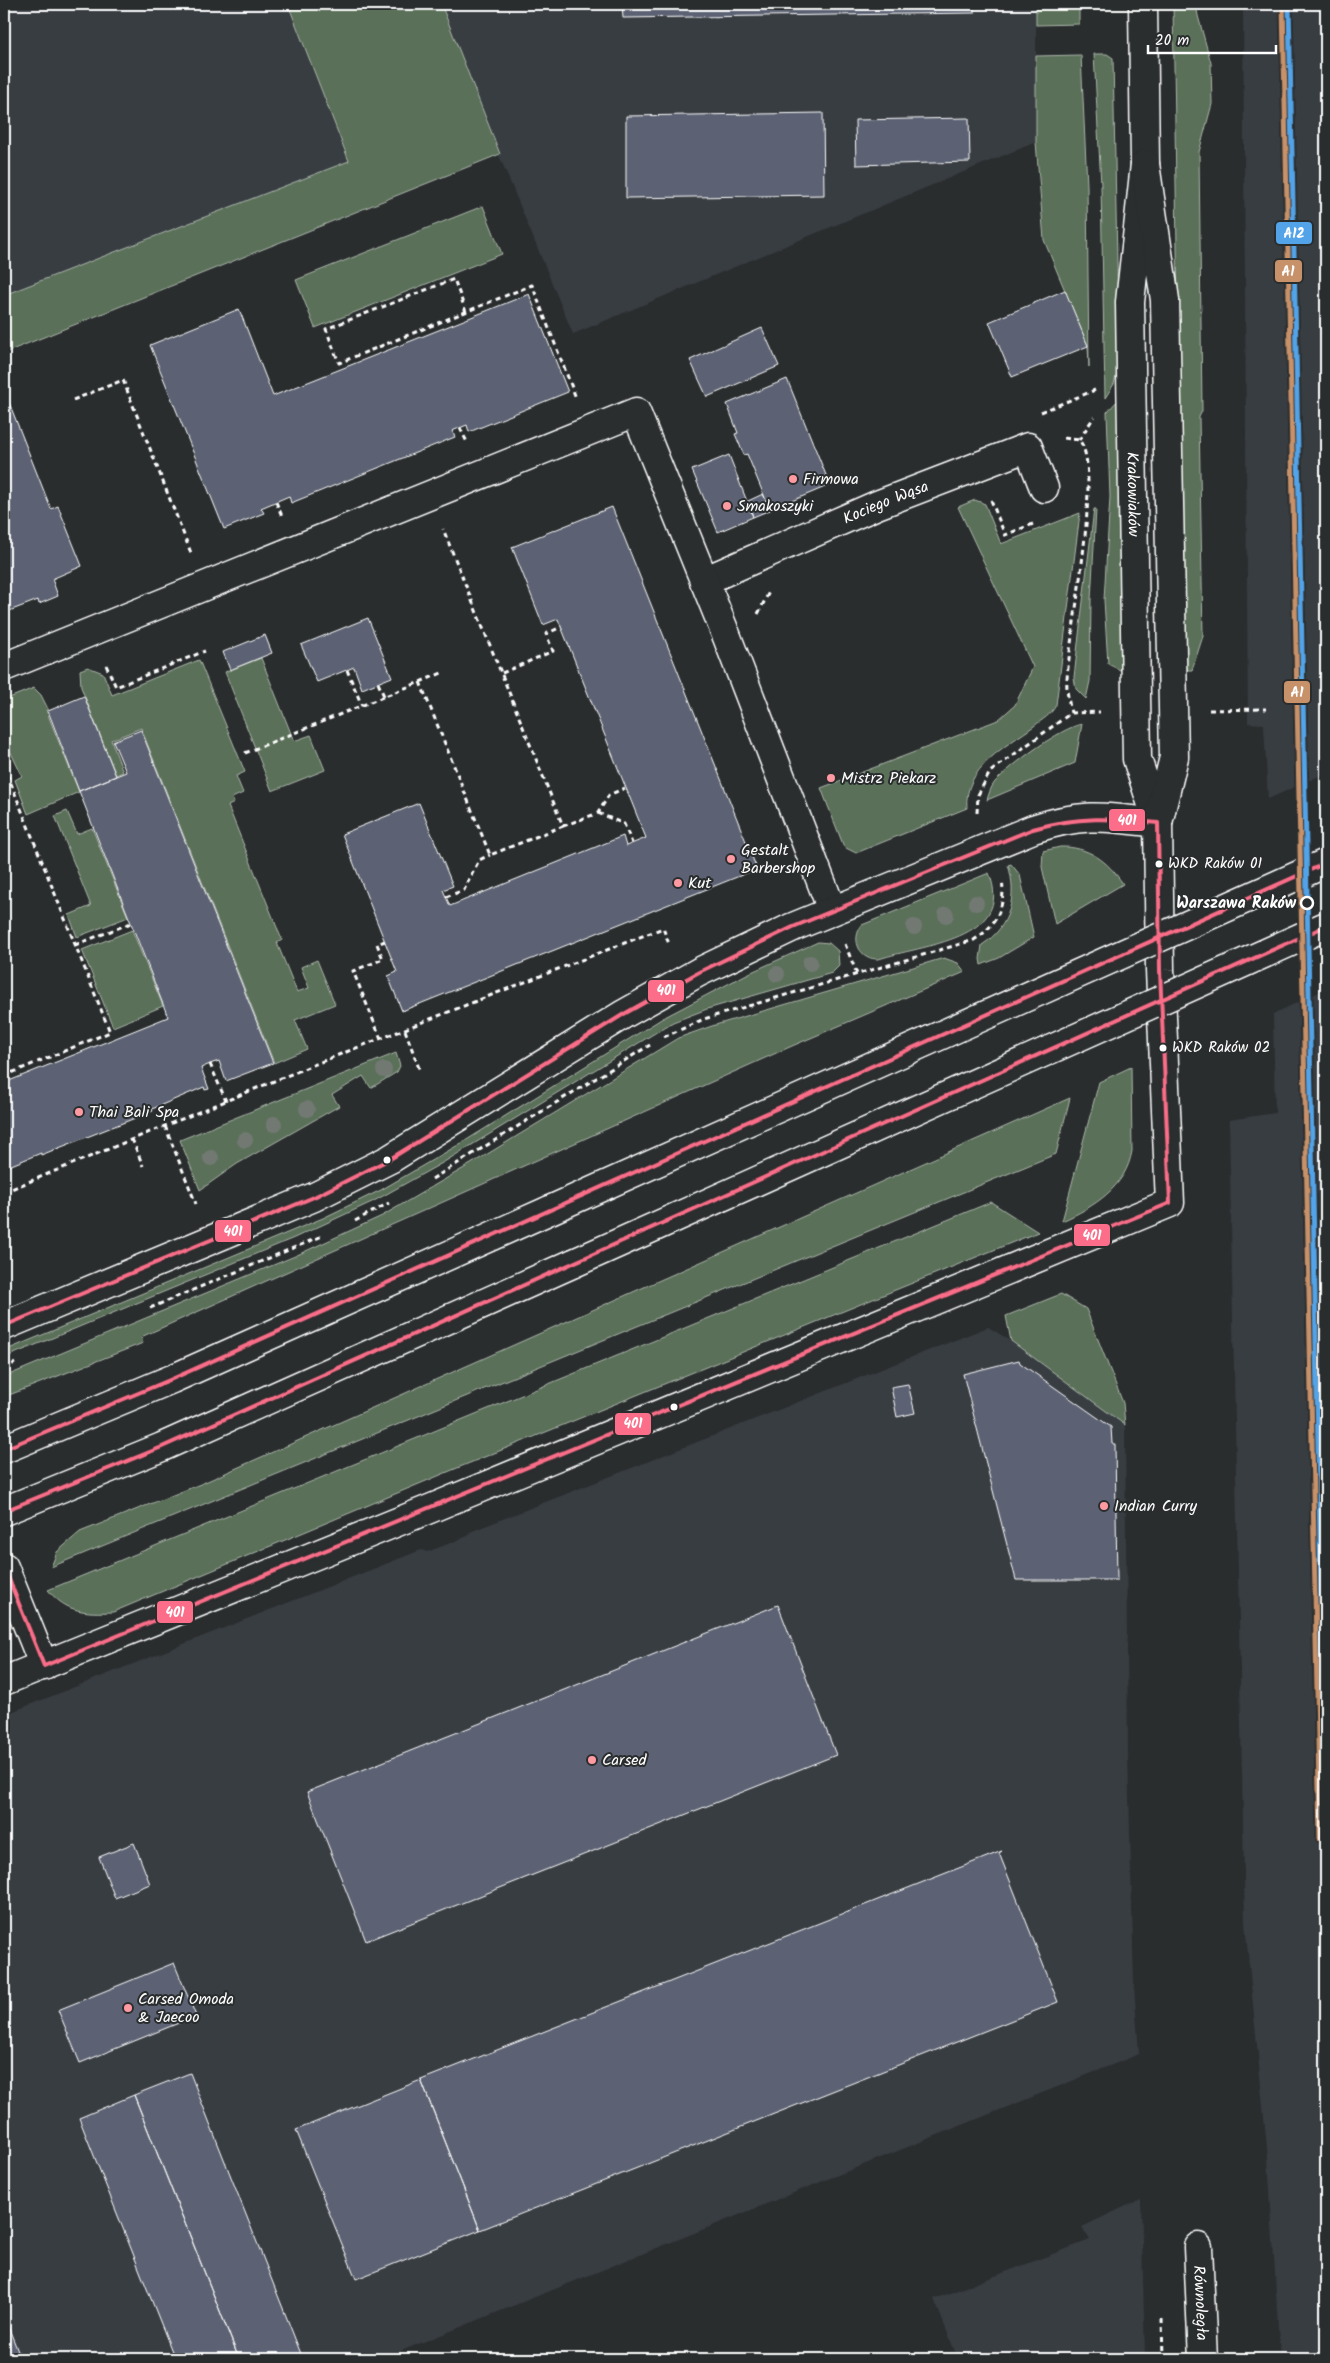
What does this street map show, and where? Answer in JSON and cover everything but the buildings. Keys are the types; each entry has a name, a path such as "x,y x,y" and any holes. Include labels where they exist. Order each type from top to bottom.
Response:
{"street":[{"name":"Krakowiaków","path":"44,1666 1170,1202 1160,970 1158,823 1174,757 1166,300 1146,164 1143,4"},
{"name":"Krakowiaków","path":"1146,164 1130,302 1137,759 1158,823"},
{"path":"4,667 636,412 832,910"},
{"path":"1028,447 1044,488"},
{"name":"Kociego Wąsa","path":"704,581 877,505 1028,447"},
{"path":"4,1326 314,1197 390,1159 657,995 746,948 832,910 1060,820 1098,816 1158,823"},
{"path":"4,1449 172,1379 1326,863"},
{"path":"4,1512 162,1447 1326,926"},
{"path":"4,1567 44,1666 4,1681"},
{"name":"Równoległa","path":"1198,2247 1203,2359"}],"path":[{"path":"466,312 454,279 326,329 339,363 466,312 532,285 577,399"},
{"path":"73,400 123,380 194,560"},
{"path":"1028,447 1055,439 1074,438 1082,444 1086,454 1088,502 1066,680 1071,713"},
{"path":"439,527 444,530 563,826"},
{"path":"502,673 553,651 546,634 561,628"},
{"path":"99,660 105,662 116,687 205,652"},
{"path":"347,670 362,706"},
{"path":"245,753 442,673"},
{"path":"420,682 490,856"},
{"path":"378,683 384,696"},
{"path":"1208,710 1266,709"},
{"path":"979,820 976,806 978,795 990,772 1071,713 1108,712"},
{"path":"4,766 110,1032 4,1076"},
{"path":"446,897 464,890 478,860 598,813 609,794 625,788"},
{"path":"598,813 624,824 632,843"},
{"path":"424,1184 640,1050 689,1025 974,940 991,927 1001,909 1004,890 1000,875"},
{"path":"75,945 131,922"},
{"path":"4,1192 226,1101 663,928 669,944"},
{"path":"381,1039 353,970 382,959 377,944 385,941"},
{"path":"404,1030 420,1071"},
{"path":"4,1054 11,1073"},
{"path":"210,1064 226,1101"},
{"path":"165,1126 196,1204"},
{"path":"132,1139 143,1166"},
{"path":"352,1222 393,1201"},
{"path":"141,1311 325,1235"},
{"path":"4,1368 22,1360"}],"shaded area":[{"path":"4,4 1036,4 1036,142 573,334 499,155 4,353"},
{"path":"1243,4 1326,4 1326,773 1268,799 1264,724 1248,723"},
{"path":"1326,989 1326,2359 1280,2359 1268,2157 1245,1923 1229,1120 1275,1113 1273,1014"},
{"path":"988,1327 1011,1341 1125,1425 1128,1757 1134,1986 1139,2054 381,2359 4,2359 4,1715 421,1550 427,1552 448,1544 468,1536 470,1532"},
{"path":"1141,2199 1145,2359 958,2359 934,2299 1090,2240 1082,2227"}],"green space":[{"path":"288,4 441,4 500,154 4,353 4,295 349,161"},
{"path":"1036,4 1079,4 1079,24 1036,25"},
{"path":"1173,4 1196,4 1211,63 1212,104 1199,152 1202,411 1199,417 1203,636 1192,670 1184,670"},
{"path":"1094,54 1107,54 1113,58 1119,364 1114,384 1105,398 1101,185"},
{"path":"1081,55 1087,186 1089,367 1088,346 1044,240 1036,142 1036,56"},
{"path":"483,206 502,254 315,328 296,280"},
{"path":"1119,399 1124,672 1108,664 1104,600 1110,497 1107,412"},
{"path":"975,500 985,504 1001,544 1080,513 1056,705 1052,712 1000,750 979,770 972,781 968,794 967,808 856,853 844,847 821,788 998,720 1015,705 1033,667 958,507"},
{"path":"1094,509 1096,509 1091,600 1090,681 1086,699 1076,689 1074,677"},
{"path":"261,658 294,741 311,735 325,770 272,791 225,672"},
{"path":"199,660 245,772 236,776 243,793 232,798 234,803 228,806 282,940 277,943 297,992 309,988 301,967 317,960 335,1004 295,1020 307,1049 274,1063 141,728 111,740 123,772 116,775 81,687 80,670 88,667 103,673 112,695"},
{"path":"34,688 41,695 48,709 46,710 79,792 28,814 15,780 22,776 4,738 4,700"},
{"path":"1082,724 1075,763 987,800 995,782 1012,766 1061,732"},
{"path":"67,811 77,834 92,828 128,917 77,937 69,915 91,906 55,816"},
{"path":"1060,847 1080,849 1096,856 1111,868 1123,884 1055,924 1042,867 1043,851"},
{"path":"1011,864 1020,875 1034,937 999,958 981,965 982,945 992,938 999,929 1009,910 1012,888 1008,865"},
{"path":"989,873 994,895 989,913 977,926 959,936 939,943 879,959 862,953 857,943 857,937 862,925"},
{"path":"132,930 163,1006 113,1027 82,950"},
{"path":"818,942 829,943 838,951 839,966 832,973 707,1009 673,1022 444,1162 374,1201 294,1238 4,1358 4,1351 323,1218 381,1190 465,1141 663,1018 747,974"},
{"path":"944,958 958,963 965,972 792,1046 141,1337 143,1343 4,1397 4,1377 295,1256 382,1216 678,1038 712,1026"},
{"path":"396,1053 400,1066 397,1072 371,1088 363,1076 332,1095 339,1106 237,1164 200,1190 180,1140"},
{"path":"1131,1067 1132,1151 1129,1164 1116,1185 1107,1194 1086,1209 1062,1221 1099,1082"},
{"path":"1070,1098 1056,1154 51,1567 57,1552 80,1532 203,1483"},
{"path":"991,1202 1038,1232 450,1471 113,1612 85,1612 77,1610 62,1603 48,1590"},
{"path":"1061,1294 1086,1309 1123,1403 1125,1425 1011,1341 1006,1316"}],"transit line":[{"name":"A1","path":"1283,4 1320,1839"},
{"name":"A12","path":"1289,4 1326,1839"},
{"name":"401","path":"4,1326 314,1197 390,1159 624,1014 699,972 793,927 1033,829 1065,822 1095,819 1158,823 1160,970 1170,1203 44,1666 4,1567"},
{"name":"401","path":"4,1449 172,1379 1326,863"},
{"name":"401","path":"4,1511 162,1447 1326,926"}],"place":[{"name":"Firmowa","path":"793,479"},
{"name":"Smakoszyki","path":"727,506"},
{"name":"Mistrz Piekarz","path":"831,778"},
{"name":"Gestalt Barbershop","path":"731,859"},
{"name":"WKD Raków 01","path":"1159,864"},
{"name":"Kut","path":"678,883"},
{"name":"Warszawa Raków","path":"1307,903"},
{"name":"WKD Raków 02","path":"1163,1048"},
{"name":"Thai Bali Spa","path":"79,1112"},
{"name":"Indian Curry","path":"1104,1506"},
{"name":"Carsed","path":"592,1760"},
{"name":"Carsed Omoda & Jaecoo","path":"128,2008"}]}
